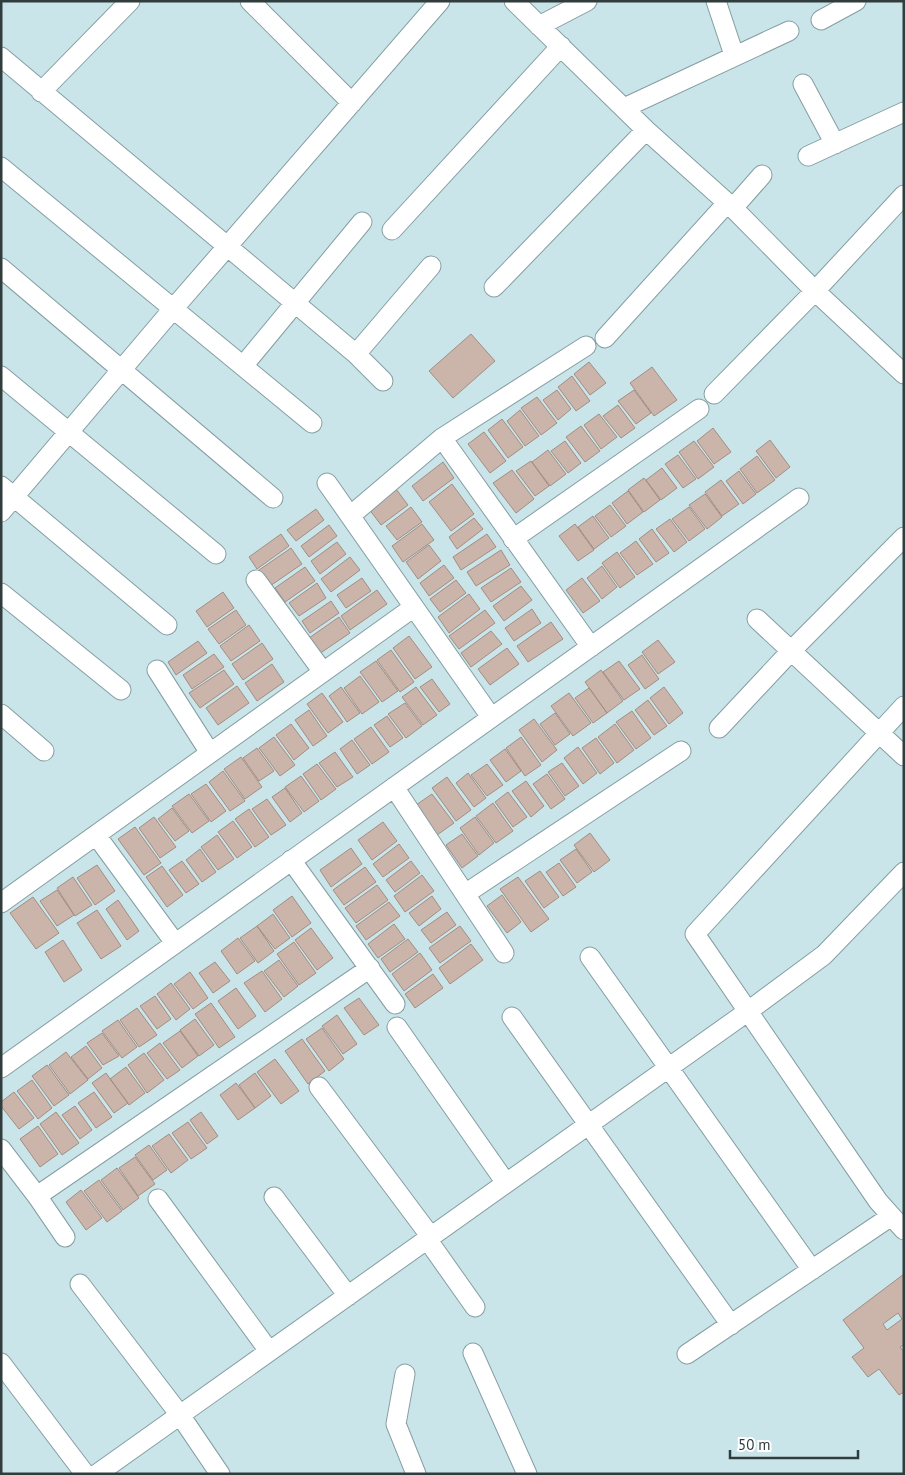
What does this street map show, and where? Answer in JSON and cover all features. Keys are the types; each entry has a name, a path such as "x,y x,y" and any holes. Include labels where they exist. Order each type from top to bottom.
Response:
{"street":[{"path":"41,92 130,1"},
{"path":"250,1 352,103"},
{"path":"1,512 8,491 70,432 173,309 440,1"},
{"path":"514,1 646,130 730,205 904,374"},
{"path":"539,26 587,1"},
{"path":"716,1 734,55"},
{"path":"822,20 856,1"},
{"path":"624,108 734,55 789,31"},
{"path":"392,230 561,46"},
{"path":"1,57 356,354 383,381"},
{"path":"803,84 835,144"},
{"path":"808,156 904,112"},
{"path":"494,286 646,130"},
{"path":"1,167 312,423"},
{"path":"605,338 730,205 762,175"},
{"path":"714,394 816,290 904,195"},
{"path":"243,366 362,222"},
{"path":"356,354 431,266"},
{"path":"1,268 273,498"},
{"path":"350,516 442,438 586,346"},
{"path":"1,376 216,554"},
{"path":"513,539 699,409"},
{"path":"442,438 591,646"},
{"path":"327,483 491,718"},
{"path":"8,491 167,625"},
{"path":"1,1068 799,498"},
{"path":"719,728 791,651 904,537"},
{"path":"256,580 323,672"},
{"path":"1,593 121,690"},
{"path":"1,902 414,607"},
{"path":"757,620 904,756"},
{"path":"157,670 210,753"},
{"path":"687,1354 812,1270 897,1224 747,1012 695,934 904,706"},
{"path":"1,714 44,751"},
{"path":"465,894 681,752"},
{"path":"394,787 504,953"},
{"path":"96,834 175,943"},
{"path":"291,860 395,1004"},
{"path":"97,1474 747,1012 824,955 904,872"},
{"path":"590,957 812,1270"},
{"path":"37,1196 370,968"},
{"path":"512,1017 731,1325"},
{"path":"397,1027 506,1183"},
{"path":"319,1087 429,1238 475,1307"},
{"path":"1,1149 65,1236"},
{"path":"274,1197 348,1296"},
{"path":"158,1199 269,1352"},
{"path":"80,1284 180,1415 220,1474"},
{"path":"473,1353 527,1474"},
{"path":"1,1363 84,1474"},
{"path":"405,1374 396,1424 416,1474"}],"building":[{"path":"471,334 495,361 453,398 429,371"},
{"path":"589,362 606,383 590,395 574,374"},
{"path":"652,367 677,400 654,416 630,383"},
{"path":"572,376 590,401 576,411 558,387"},
{"path":"557,390 571,409 558,420 543,400"},
{"path":"634,390 651,413 636,424 618,401"},
{"path":"537,397 557,423 541,435 521,408"},
{"path":"618,405 635,428 621,438 603,416"},
{"path":"520,410 539,436 525,446 507,421"},
{"path":"599,414 617,437 601,449 584,425"},
{"path":"502,419 523,447 508,458 488,430"},
{"path":"581,426 600,451 585,462 566,437"},
{"path":"713,428 731,452 714,464 697,441"},
{"path":"484,432 506,461 490,473 468,444"},
{"path":"770,440 790,467 776,478 756,451"},
{"path":"565,441 581,463 568,473 551,451"},
{"path":"694,441 714,467 698,479 679,452"},
{"path":"548,450 566,474 550,486 532,462"},
{"path":"678,455 696,479 683,488 665,464"},
{"path":"757,456 775,480 757,493 740,469"},
{"path":"531,461 549,486 535,496 516,471"},
{"path":"443,462 454,478 423,501 412,486"},
{"path":"662,468 677,488 661,500 646,480"},
{"path":"512,470 534,499 516,513 493,483"},
{"path":"739,471 756,494 743,504 726,481"},
{"path":"644,478 660,500 644,512 628,490"},
{"path":"721,480 739,504 722,516 705,492"},
{"path":"452,484 474,514 451,531 429,502"},
{"path":"396,489 408,505 381,525 369,509"},
{"path":"628,491 643,512 627,524 612,503"},
{"path":"705,494 722,517 707,529 689,505"},
{"path":"610,505 626,526 611,537 595,516"},
{"path":"411,507 422,522 397,540 386,526"},
{"path":"689,507 705,529 689,541 672,519"},
{"path":"316,509 324,520 296,541 287,530"},
{"path":"593,516 609,538 594,549 578,527"},
{"path":"474,518 483,529 457,549 449,537"},
{"path":"670,519 687,542 674,552 656,529"},
{"path":"422,524 434,540 403,562 392,546"},
{"path":"575,524 594,550 578,561 559,536"},
{"path":"329,525 337,536 309,557 301,546"},
{"path":"652,529 669,553 656,562 639,539"},
{"path":"281,534 289,546 257,569 249,557"},
{"path":"487,534 496,547 461,570 453,557"},
{"path":"636,541 653,564 637,575 620,553"},
{"path":"337,542 346,554 320,574 311,561"},
{"path":"429,545 441,561 418,579 406,562"},
{"path":"291,548 302,564 270,586 259,570"},
{"path":"501,550 510,565 476,586 467,572"},
{"path":"617,552 635,577 620,588 602,563"},
{"path":"350,557 360,570 331,592 321,579"},
{"path":"444,565 454,578 429,596 420,583"},
{"path":"602,566 617,587 602,599 587,578"},
{"path":"305,567 315,581 285,602 275,588"},
{"path":"511,568 521,582 491,602 481,588"},
{"path":"362,578 371,591 346,608 337,595"},
{"path":"582,578 600,601 583,613 566,590"},
{"path":"456,580 466,593 440,612 430,599"},
{"path":"317,583 326,598 299,616 289,603"},
{"path":"521,586 532,600 504,621 493,606"},
{"path":"377,590 387,604 350,630 341,616"},
{"path":"223,592 234,608 207,627 196,611"},
{"path":"469,594 480,609 449,633 438,617"},
{"path":"331,601 339,613 310,633 302,621"},
{"path":"532,609 541,623 514,641 505,628"},
{"path":"236,610 246,625 219,644 208,629"},
{"path":"485,610 495,623 459,649 449,636"},
{"path":"339,617 350,633 319,654 309,638"},
{"path":"551,622 563,639 528,662 517,646"},
{"path":"249,625 260,641 231,661 220,646"},
{"path":"491,631 502,644 471,667 461,653"},
{"path":"409,636 432,667 415,679 393,648"},
{"path":"658,640 675,662 658,674 642,652"},
{"path":"198,641 207,653 176,675 168,662"},
{"path":"262,643 273,659 243,680 232,664"},
{"path":"507,648 519,664 490,685 478,669"},
{"path":"391,650 414,682 400,692 377,660"},
{"path":"214,654 224,667 192,689 183,675"},
{"path":"642,655 659,679 645,689 628,665"},
{"path":"376,661 398,691 382,702 360,672"},
{"path":"619,661 640,689 624,700 603,672"},
{"path":"272,664 284,682 257,701 245,683"},
{"path":"224,670 234,684 200,708 189,693"},
{"path":"601,670 623,701 607,713 585,682"},
{"path":"360,676 379,702 362,714 344,688"},
{"path":"432,679 450,704 439,712 420,687"},
{"path":"237,686 249,703 218,725 206,708"},
{"path":"341,687 360,713 347,722 329,696"},
{"path":"416,687 437,715 423,725 402,697"},
{"path":"664,687 683,713 669,724 650,698"},
{"path":"589,688 607,713 593,723 575,698"},
{"path":"322,693 343,722 328,733 307,704"},
{"path":"569,693 591,723 573,736 551,706"},
{"path":"648,700 667,726 654,735 635,710"},
{"path":"405,703 422,726 406,738 388,714"},
{"path":"309,710 327,736 313,746 295,720"},
{"path":"632,711 651,738 636,749 616,722"},
{"path":"555,713 570,734 555,745 540,724"},
{"path":"387,716 403,738 390,747 374,725"},
{"path":"534,719 557,750 542,762 519,730"},
{"path":"291,724 309,748 294,760 276,735"},
{"path":"615,724 634,750 617,763 598,737"},
{"path":"371,727 389,752 372,764 354,739"},
{"path":"274,737 295,765 280,776 259,748"},
{"path":"521,737 541,765 525,776 506,748"},
{"path":"596,738 614,763 600,774 582,748"},
{"path":"352,740 370,765 357,774 340,749"},
{"path":"578,747 597,773 583,784 564,758"},
{"path":"257,748 274,771 259,781 243,758"},
{"path":"505,749 521,771 506,782 490,760"},
{"path":"335,752 353,777 337,787 319,763"},
{"path":"241,757 262,787 245,799 224,769"},
{"path":"562,763 579,786 565,796 548,772"},
{"path":"317,764 336,789 321,800 303,774"},
{"path":"487,764 503,785 487,796 471,775"},
{"path":"223,771 245,801 230,811 209,782"},
{"path":"468,773 486,798 474,807 456,783"},
{"path":"547,774 565,799 551,809 533,784"},
{"path":"301,776 319,801 304,812 285,787"},
{"path":"447,777 471,810 456,821 432,788"},
{"path":"526,781 544,806 531,817 512,791"},
{"path":"206,784 226,811 211,822 191,794"},
{"path":"285,788 302,813 290,822 272,797"},
{"path":"508,792 527,817 513,827 495,802"},
{"path":"189,794 209,821 192,833 172,806"},
{"path":"432,794 454,823 437,835 416,805"},
{"path":"267,799 286,825 271,835 252,809"},
{"path":"493,803 513,831 496,843 476,816"},
{"path":"172,808 189,831 175,841 158,819"},
{"path":"249,809 269,837 255,847 235,819"},
{"path":"154,817 176,847 160,858 139,828"},
{"path":"475,817 494,843 479,855 460,828"},
{"path":"233,821 252,847 237,858 218,832"},
{"path":"383,822 397,841 372,860 358,840"},
{"path":"135,827 161,863 144,875 118,839"},
{"path":"590,833 610,860 594,872 574,845"},
{"path":"462,834 478,856 462,868 446,845"},
{"path":"217,835 234,859 218,870 201,847"},
{"path":"399,844 409,858 383,877 373,864"},
{"path":"351,848 362,864 331,887 320,870"},
{"path":"200,849 216,872 202,882 186,860"},
{"path":"576,849 592,872 577,883 560,860"},
{"path":"182,861 199,884 186,893 169,870"},
{"path":"411,861 420,873 395,892 386,880"},
{"path":"559,863 576,887 563,896 546,872"},
{"path":"97,865 115,891 95,905 77,878"},
{"path":"162,866 183,895 167,907 146,877"},
{"path":"365,867 376,882 344,905 333,890"},
{"path":"540,871 559,897 544,908 525,881"},
{"path":"422,875 434,891 405,912 394,896"},
{"path":"73,877 92,905 75,916 57,888"},
{"path":"518,877 549,919 531,932 500,889"},
{"path":"377,885 388,900 356,923 345,908"},
{"path":"57,890 74,915 57,926 40,901"},
{"path":"502,895 521,922 507,933 487,906"},
{"path":"292,896 311,923 292,937 273,910"},
{"path":"432,896 441,909 419,926 409,913"},
{"path":"33,897 59,933 36,949 10,913"},
{"path":"118,900 139,931 127,940 106,909"},
{"path":"389,902 400,916 366,940 356,926"},
{"path":"97,910 121,946 101,959 77,923"},
{"path":"447,912 456,925 431,943 421,930"},
{"path":"273,914 290,938 275,949 257,926"},
{"path":"394,924 405,939 378,958 368,944"},
{"path":"257,926 274,951 258,963 240,938"},
{"path":"460,926 471,941 440,963 429,948"},
{"path":"311,928 333,958 317,970 295,940"},
{"path":"238,938 255,961 237,974 221,951"},
{"path":"408,939 418,952 390,972 381,959"},
{"path":"63,940 82,970 64,982 45,952"},
{"path":"294,942 316,973 299,985 277,954"},
{"path":"471,944 483,960 450,984 439,968"},
{"path":"420,953 432,970 404,991 392,974"},
{"path":"279,960 298,986 284,997 264,971"},
{"path":"215,962 230,981 213,993 199,973"},
{"path":"262,971 282,999 265,1012 244,983"},
{"path":"190,972 208,998 193,1009 174,984"},
{"path":"433,974 443,988 415,1008 405,994"},
{"path":"171,983 190,1009 176,1020 157,994"},
{"path":"236,988 256,1016 238,1029 218,1001"},
{"path":"155,996 171,1019 157,1029 140,1006"},
{"path":"359,998 379,1025 364,1035 344,1008"},
{"path":"211,1003 235,1037 219,1048 195,1014"},
{"path":"137,1008 157,1035 139,1047 120,1020"},
{"path":"337,1015 357,1044 343,1054 322,1026"},
{"path":"195,1019 214,1045 199,1056 180,1030"},
{"path":"118,1020 137,1047 122,1058 102,1031"},
{"path":"322,1028 344,1059 329,1071 306,1039"},
{"path":"180,1031 198,1056 182,1068 163,1043"},
{"path":"102,1033 119,1056 103,1065 87,1043"},
{"path":"302,1039 325,1071 308,1084 285,1051"},
{"path":"160,1043 180,1070 167,1079 147,1053"},
{"path":"86,1046 102,1068 88,1079 71,1057"},
{"path":"66,1052 88,1080 70,1094 49,1065"},
{"path":"144,1053 164,1080 147,1093 128,1065"},
{"path":"275,1059 299,1091 281,1104 257,1072"},
{"path":"47,1065 69,1095 54,1106 32,1076"},
{"path":"126,1067 145,1093 129,1105 110,1079"},
{"path":"106,1073 128,1103 114,1113 92,1083"},
{"path":"255,1073 271,1096 255,1108 239,1085"},
{"path":"32,1080 52,1108 38,1119 17,1091"},
{"path":"236,1083 255,1108 238,1120 220,1095"},
{"path":"14,1092 34,1118 19,1129 1,1106 1,1102"},
{"path":"94,1092 112,1117 96,1128 78,1103"},
{"path":"75,1106 92,1130 80,1139 62,1115"},
{"path":"56,1112 79,1143 62,1155 40,1124"},
{"path":"201,1112 218,1136 207,1144 190,1120"},
{"path":"188,1122 207,1148 191,1159 172,1133"},
{"path":"38,1126 58,1154 40,1167 20,1139"},
{"path":"169,1134 188,1160 171,1173 152,1146"},
{"path":"149,1145 167,1170 153,1180 135,1155"},
{"path":"135,1157 155,1184 138,1196 119,1168"},
{"path":"117,1168 139,1198 123,1210 101,1180"},
{"path":"99,1180 122,1211 107,1222 84,1191"},
{"path":"81,1190 102,1218 86,1230 66,1202"},
{"path":"904,1274 904,1345 900,1347 904,1352 904,1392 899,1395 879,1369 868,1377 852,1357 864,1348 843,1320","holes":["898,1313 902,1319 887,1330 883,1324"]}]}
